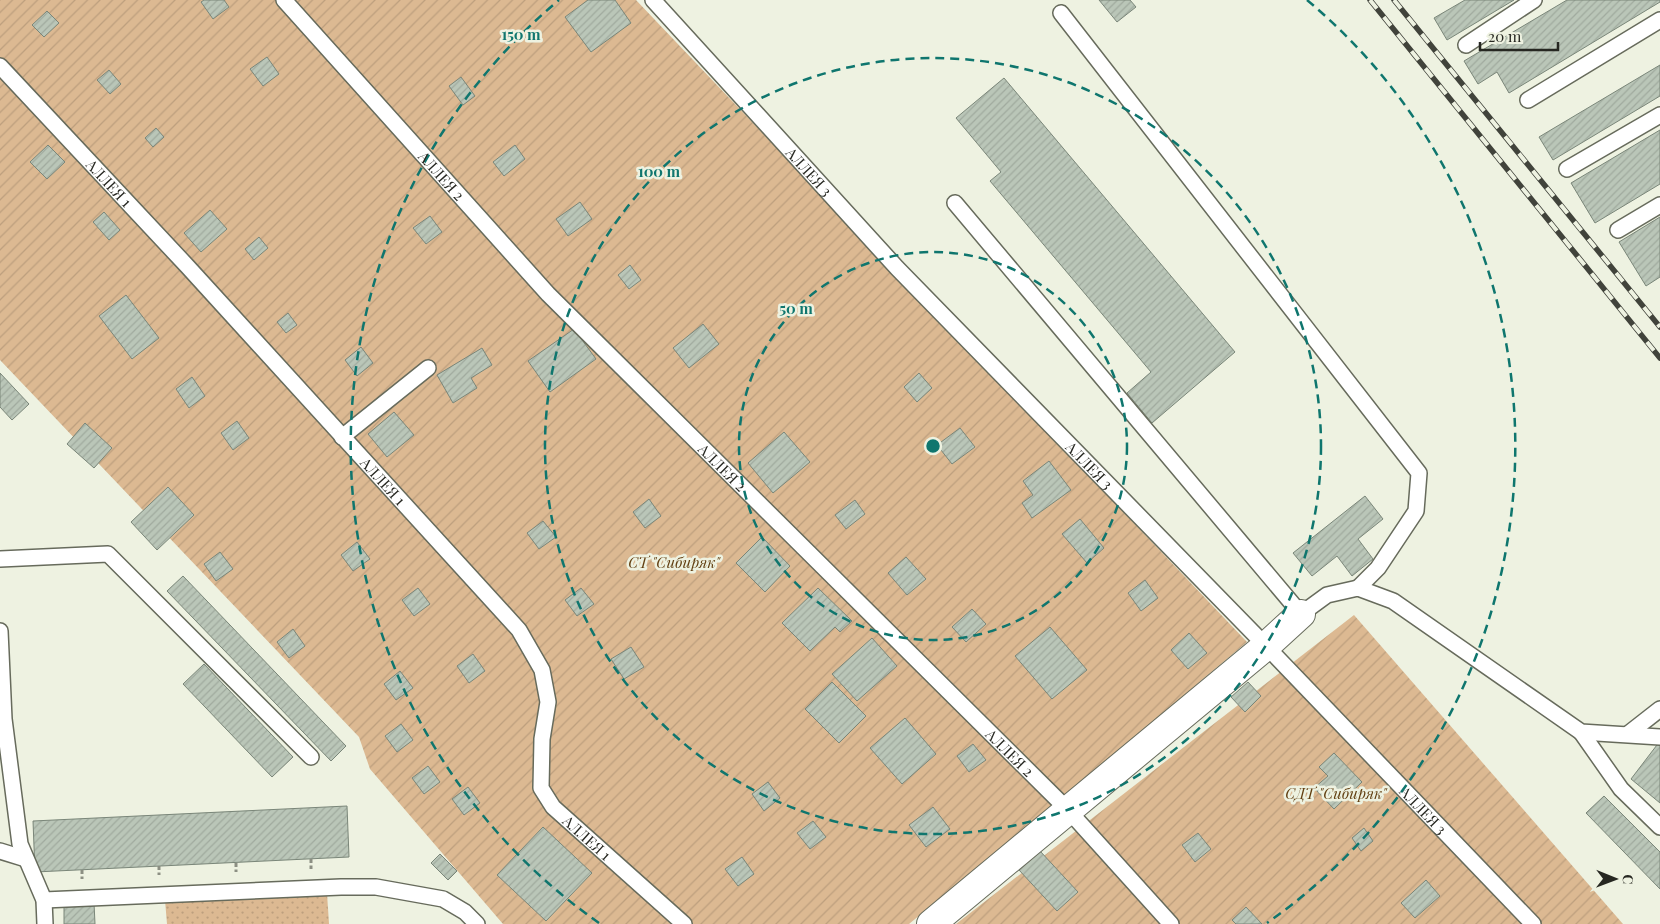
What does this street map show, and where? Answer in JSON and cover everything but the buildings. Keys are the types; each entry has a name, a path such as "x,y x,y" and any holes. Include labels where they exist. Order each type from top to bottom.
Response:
{"street":[{"path":"931,924 1266,646 1301,614"}],"lane":[{"name":"АЛЛЕЯ 2","path":"284,0 548,294 1068,810 1171,924"},
{"name":"АЛЛЕЯ 3","path":"653,0 897,268 1266,646 1533,924"},
{"path":"1466,45 1534,0"},
{"path":"955,203 1301,614 1327,595 1358,588 1378,568 1416,511 1419,473 1061,13"},
{"path":"1528,100 1660,20"},
{"name":"АЛЛЕЯ 1","path":"0,66 188,267 519,630 542,670 548,702 542,739 541,788 553,807 684,924"},
{"path":"1566,169 1660,115"},
{"path":"1618,230 1660,205"},
{"path":"342,437 428,368"},
{"path":"0,559 108,554 311,757"},
{"path":"1358,588 1393,601 1581,732 1621,789 1660,827"},
{"path":"0,631 4,719 20,844 44,900 45,924"},
{"path":"1628,734 1660,709"},
{"path":"1581,732 1660,737"},
{"path":"0,850 26,859"},
{"path":"44,900 341,887 376,888 443,898 465,912 477,924"}],"green space":[{"name":"СТ \"Сибиряк\"","path":"0,0 636,0 1247,642 909,924 503,924 370,769 359,737 0,360"},
{"name":"СДТ \"Сибиряк\"","path":"1354,615 1623,924 956,924"},
{"path":"327,893 329,924 167,924 165,900"}],"railway":[{"path":"1370,0 1660,358"},
{"path":"1394,0 1660,327"}]}
